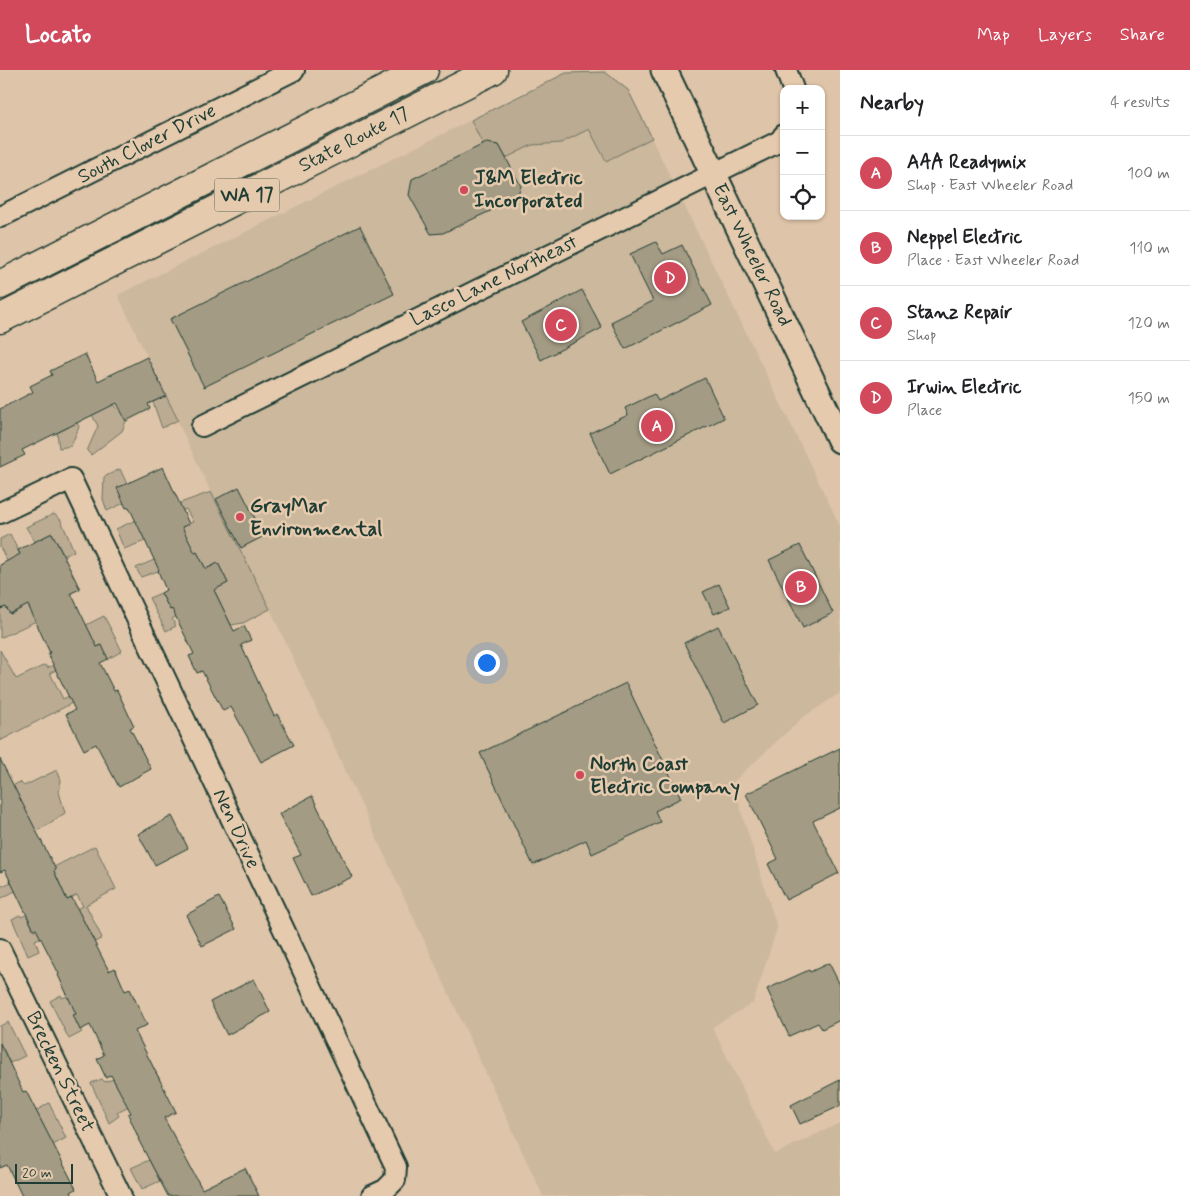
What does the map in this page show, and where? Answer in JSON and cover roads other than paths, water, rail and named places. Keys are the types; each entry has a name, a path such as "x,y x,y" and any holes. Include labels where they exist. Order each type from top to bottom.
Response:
{"highway":[{"name":"State Route 17","path":"0,285 424,70"},
{"name":"State Route 17","path":"0,320 493,70"}],"main road":[{"name":"East Wheeler Road","path":"664,70 840,440"}],"street":[{"name":"South Clover Drive","path":"0,217 294,70"},
{"path":"786,70 792,85"},
{"name":"Lasco Lane Northeast","path":"202,426 780,141"},
{"name":"Nen Drive","path":"0,513 71,479 396,1167 395,1180 384,1190 372,1196"},
{"name":"Brecken Street","path":"0,948 121,1196"}],"place":[{"name":"J&M Electric Incorporated","path":"464,190"},
{"name":"Irwin Electric","path":"670,278"},
{"name":"Stanz Repair","path":"561,325"},
{"name":"AAA Readymix","path":"657,426"},
{"name":"GrayMar Environmental","path":"240,517"},
{"name":"Neppel Electric","path":"801,587"},
{"name":"North Coast Electric Company","path":"580,775"}]}
